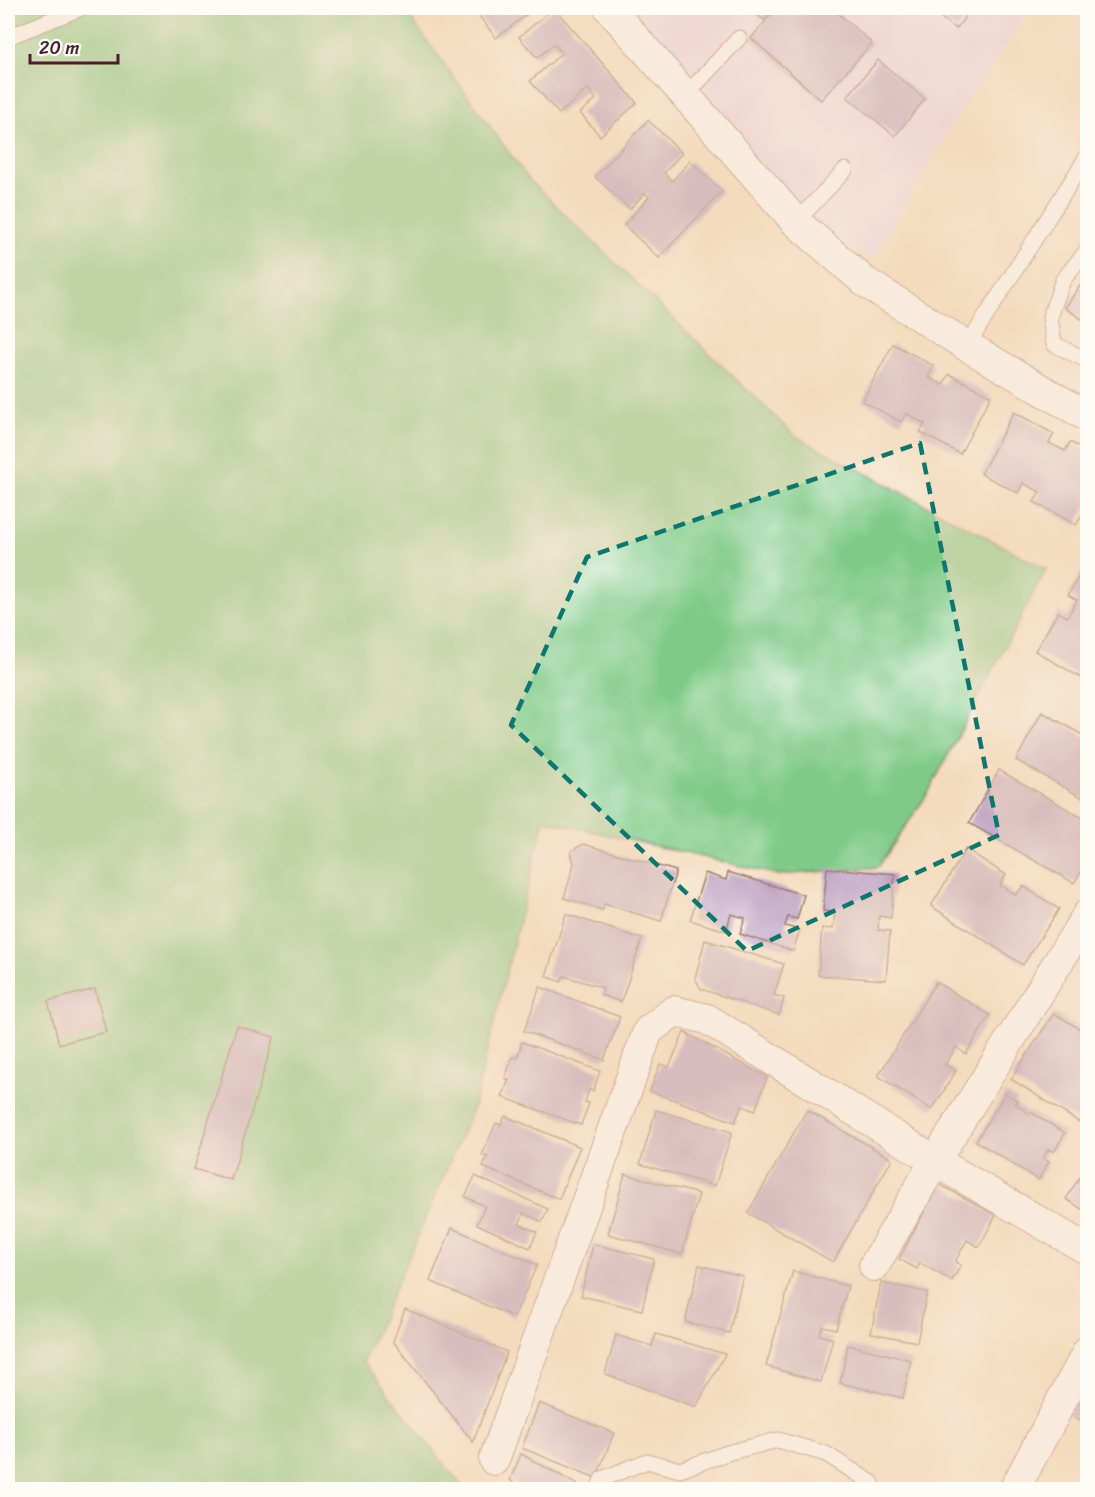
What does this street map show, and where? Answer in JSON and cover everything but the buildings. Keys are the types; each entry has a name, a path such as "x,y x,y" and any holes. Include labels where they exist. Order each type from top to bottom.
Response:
{"street":[{"path":"609,8 796,222 865,282 967,346 1088,417"},
{"path":"874,1266 935,1161 1088,914"},
{"path":"494,1460 648,1031 674,1011 707,1018 935,1161 1088,1250"},
{"path":"1014,1490 1088,1351"}],"lane":[{"path":"8,37 81,8"},
{"path":"686,95 739,39"},
{"path":"967,346 1088,155"},
{"path":"796,222 845,170"},
{"path":"1088,249 1063,280 1050,317 1054,344 1088,361"},
{"path":"598,1490 602,1479 647,1461 680,1470 778,1440 826,1454 872,1483"}],"highlighted area":[{"path":"920,443 999,835 747,951 511,725 587,557"}],"shaded area":[{"path":"621,8 1032,8 960,111 871,261 821,231"}],"green space":[{"path":"8,8 403,8 529,180 795,436 1046,569 928,793 878,867 779,875 544,820 473,1108 363,1362 464,1489 8,1489"}]}
